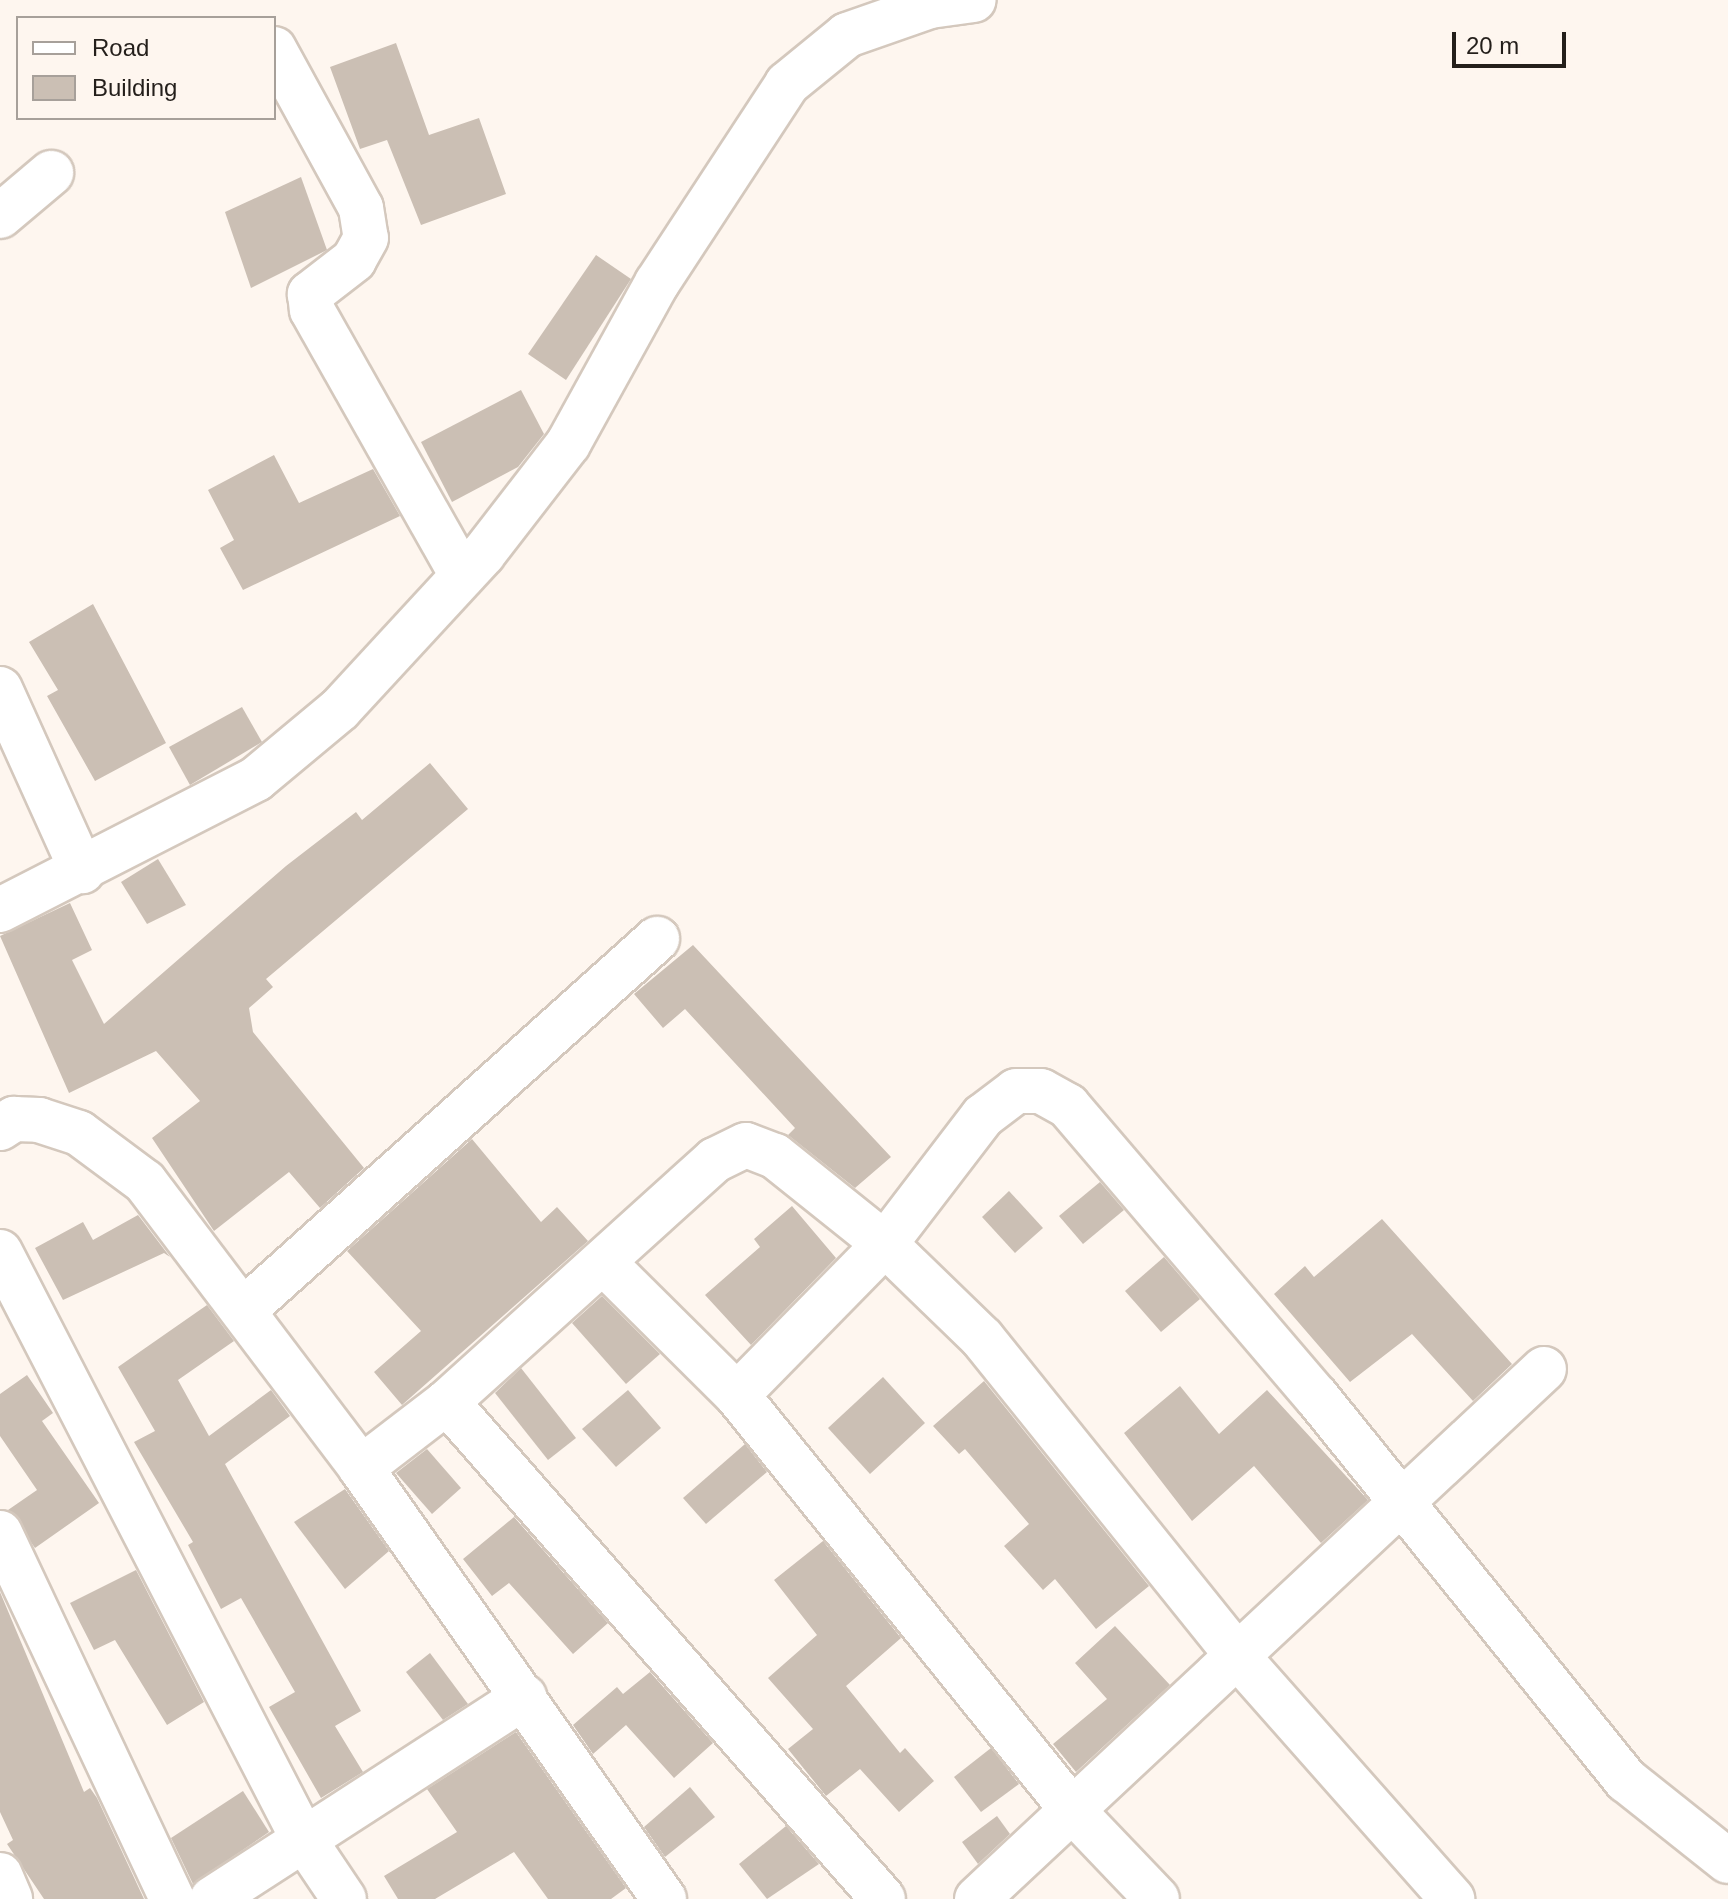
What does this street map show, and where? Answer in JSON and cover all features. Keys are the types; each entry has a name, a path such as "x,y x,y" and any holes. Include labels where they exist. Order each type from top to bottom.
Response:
{"street":[{"path":"0,910 82,871 256,779 340,709 462,575 568,444 657,283 787,84 847,35 930,6 974,0"},
{"path":"276,53 361,208 366,238 354,260 310,294 312,310 462,575"},
{"path":"0,216 51,173"},
{"path":"0,689 82,871"},
{"path":"245,1309 657,939"},
{"path":"737,1395 885,1244 983,1116 1016,1091 1041,1091 1068,1106 1402,1500 1626,1780 1728,1861"},
{"path":"5,1113 79,1133 145,1182 245,1309 524,1697 651,1895"},
{"path":"361,1468 447,1402 715,1160 746,1145 775,1156 885,1244 982,1338 1080,1452 1239,1658 1452,1899"},
{"path":"0,1252 301,1835 344,1899"},
{"path":"603,1262 737,1395 1074,1812 1157,1899"},
{"path":"977,1899 1239,1658 1402,1500 1544,1369"},
{"path":"447,1402 883,1899"},
{"path":"0,1533 172,1899"},
{"path":"212,1899 301,1835 524,1697"},
{"path":"0,1875 10,1899"}],"building":[{"path":"396,43 429,135 479,118 506,194 421,225 387,140 360,149 330,67"},
{"path":"301,177 327,250 251,288 225,212"},
{"path":"596,255 631,279 566,380 528,354"},
{"path":"521,390 544,434 518,467 452,502 421,442"},
{"path":"274,455 299,503 373,469 400,516 243,590 220,548 234,540 208,490"},
{"path":"93,604 166,743 95,781 47,696 58,690 29,642"},
{"path":"242,707 262,742 190,785 169,747"},
{"path":"430,763 468,809 266,979 273,987 249,1008 253,1032 364,1168 320,1208 289,1172 214,1231 152,1138 200,1101 156,1051 69,1093 0,936 70,903 92,950 72,960 104,1024 286,866 356,812 362,820"},
{"path":"158,859 186,905 147,924 121,882"},
{"path":"693,945 891,1157 855,1188 788,1135 795,1128 685,1009 663,1028 634,994"},
{"path":"472,1139 541,1222 557,1207 588,1241 402,1405 374,1372 421,1331 347,1251"},
{"path":"1100,1182 1124,1210 1083,1244 1059,1216"},
{"path":"1009,1191 1043,1228 1015,1253 982,1217"},
{"path":"792,1206 836,1258 751,1345 705,1295 760,1247 754,1239"},
{"path":"138,1215 170,1257 164,1253 63,1300 35,1248 83,1222 93,1240"},
{"path":"1382,1219 1512,1364 1473,1401 1412,1334 1350,1382 1274,1294 1305,1266 1314,1277"},
{"path":"1164,1257 1200,1299 1161,1332 1125,1291"},
{"path":"602,1296 660,1354 626,1384 572,1323"},
{"path":"207,1305 234,1341 178,1380 209,1436 271,1390 290,1416 225,1464 361,1711 335,1726 363,1772 321,1798 269,1707 295,1692 241,1598 221,1609 188,1545 193,1542 134,1442 155,1431 118,1367"},
{"path":"521,1368 576,1438 548,1460 495,1393"},
{"path":"27,1375 53,1413 42,1421 99,1503 35,1548 8,1510 37,1490 0,1436 0,1394"},
{"path":"883,1377 925,1423 870,1474 828,1428"},
{"path":"984,1381 1149,1586 1096,1629 1055,1579 1043,1590 1004,1546 1029,1524 965,1449 959,1454 933,1426"},
{"path":"1180,1386 1219,1434 1267,1390 1368,1500 1321,1543 1254,1466 1192,1521 1124,1433"},
{"path":"628,1390 661,1428 616,1467 582,1429"},
{"path":"745,1444 767,1472 706,1524 683,1498"},
{"path":"427,1449 461,1488 432,1514 396,1473"},
{"path":"345,1489 389,1551 345,1589 294,1522"},
{"path":"514,1517 608,1623 573,1654 509,1583 492,1596 463,1559"},
{"path":"823,1541 901,1638 846,1686 900,1753 905,1748 934,1781 899,1812 860,1769 826,1796 788,1749 813,1729 768,1678 817,1635 774,1580"},
{"path":"136,1570 204,1702 167,1725 115,1640 94,1650 70,1603"},
{"path":"0,1592 84,1792 90,1788 97,1798 144,1899 44,1899 7,1844 13,1840 0,1812"},
{"path":"1115,1626 1170,1685 1076,1772 1053,1744 1107,1699 1075,1663"},
{"path":"430,1653 468,1704 443,1720 406,1672"},
{"path":"650,1672 713,1743 674,1778 626,1725 593,1754 573,1725 617,1687 623,1694"},
{"path":"516,1732 626,1888 611,1899 548,1899 514,1852 435,1899 398,1899 384,1876 457,1832 427,1789"},
{"path":"991,1748 1019,1784 981,1812 954,1777"},
{"path":"690,1787 715,1817 665,1857 644,1827"},
{"path":"243,1791 269,1832 193,1884 171,1838"},
{"path":"997,1816 1010,1834 978,1864 962,1842"},
{"path":"786,1826 819,1864 767,1899 739,1864"}]}
